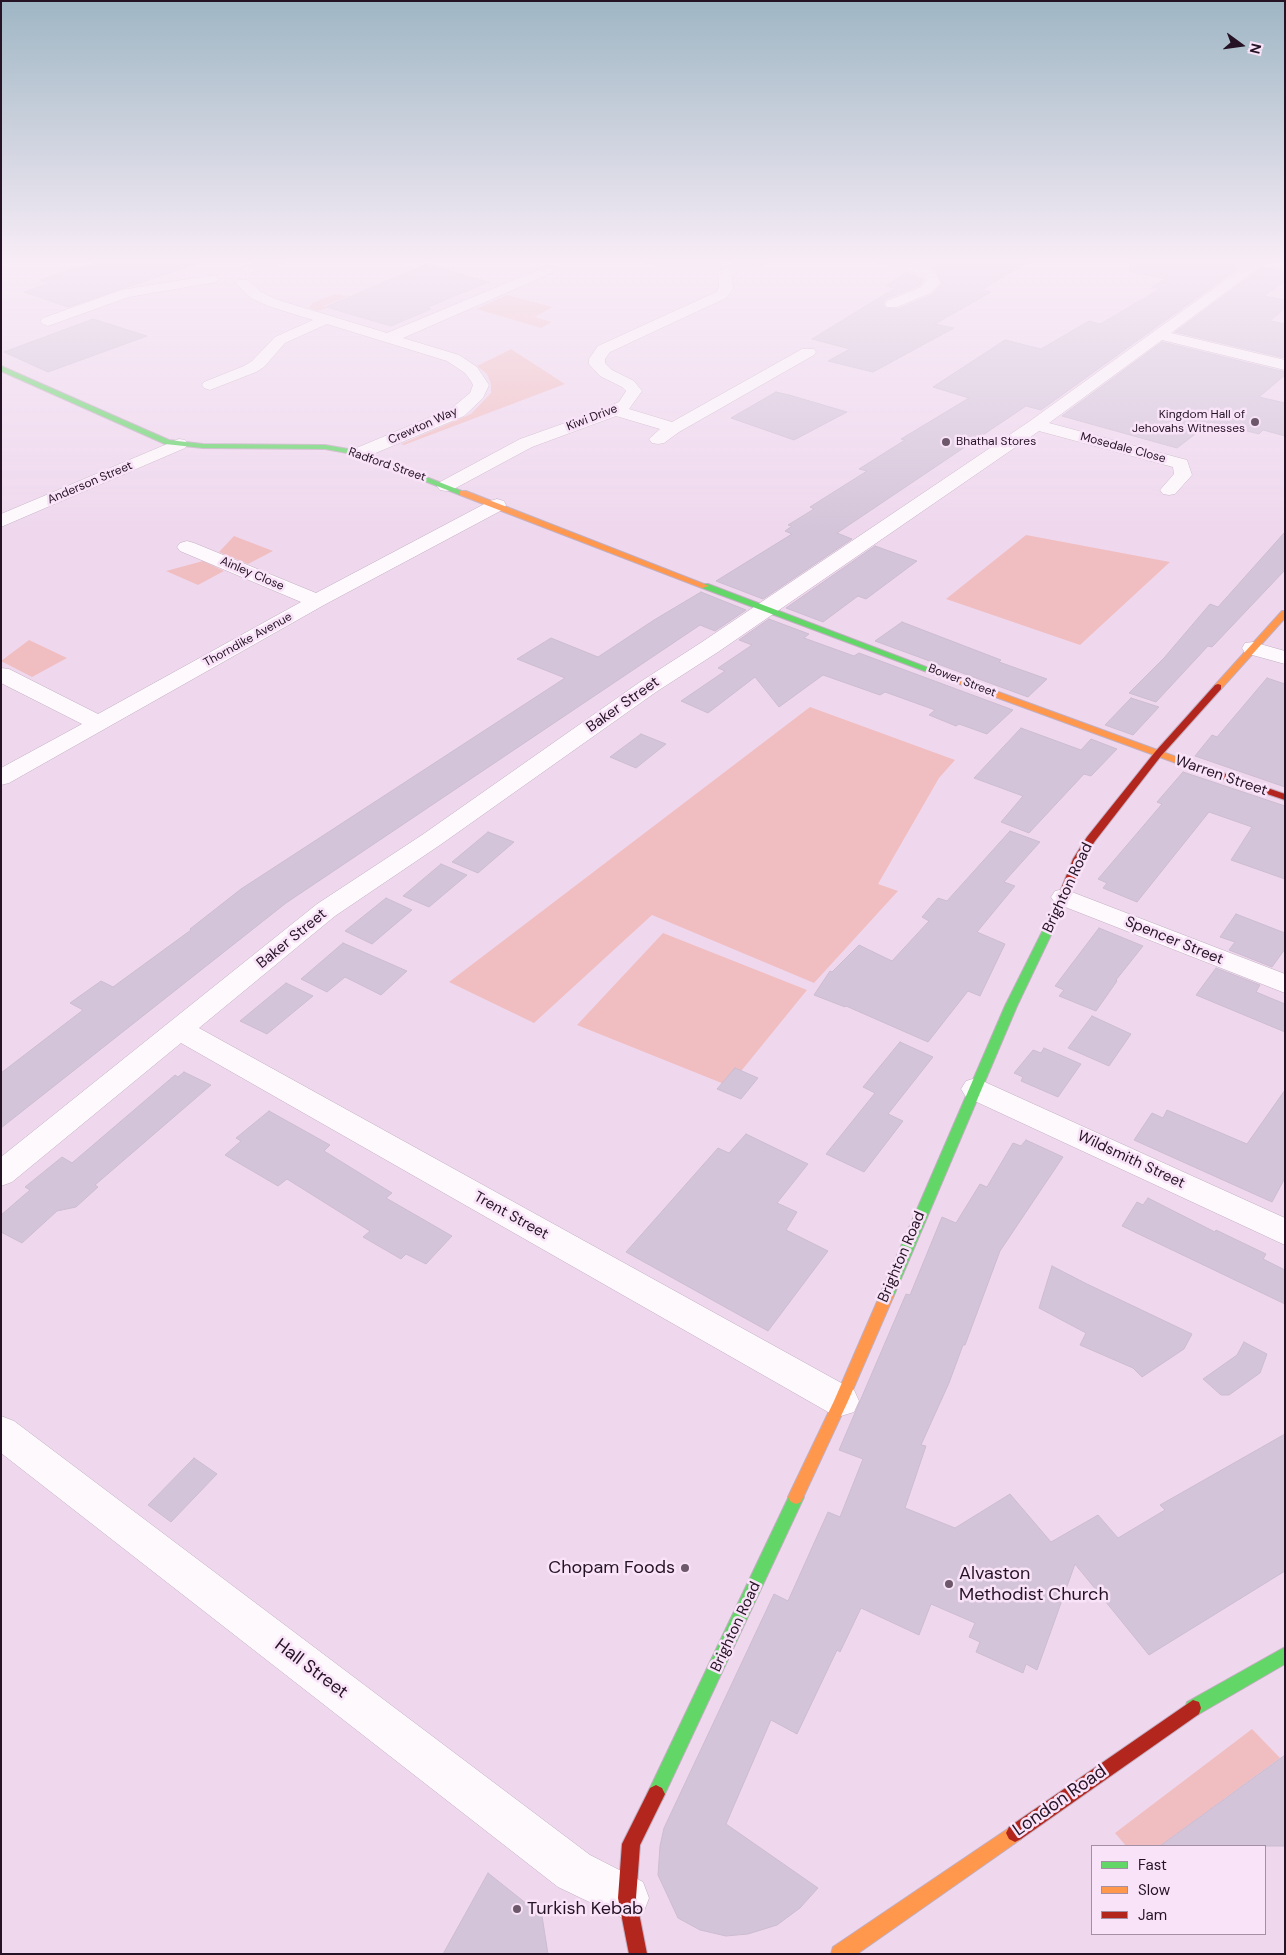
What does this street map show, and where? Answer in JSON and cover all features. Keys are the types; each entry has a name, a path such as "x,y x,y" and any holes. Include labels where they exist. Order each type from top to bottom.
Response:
{"street":[{"path":"210,385 256,372 258,364 270,351"},
{"name":"Crewton Way","path":"360,453 458,412 472,402 479,390 479,380 471,370 460,362 428,351"},
{"name":"Kiwi Drive","path":"446,486 526,443 617,410 630,399 634,391 623,381 606,374 597,364 597,359 602,351"},
{"name":"Baker Street","path":"1,1174 326,910 431,840 648,687 710,648 1036,425 1137,351"},
{"path":"1227,351 1285,365"},
{"path":"658,439 673,428 808,352"},
{"path":"768,360 786,364"},
{"name":"Radford Street","path":"1,368 156,438 180,444 324,447 360,453 765,609"},
{"path":"617,410 673,428"},
{"name":"Mosedale Close","path":"1036,425 1181,464 1183,475 1169,490"},
{"name":"Anderson Street","path":"1,521 180,444"},
{"name":"Thorndike Avenue","path":"1,778 318,601 497,505"},
{"name":"Ainley Close","path":"188,547 318,601"},
{"name":"Bower Street","path":"765,609 1158,754"},
{"name":"Brighton Road","path":"638,1954 627,1898 631,1844 683,1740 841,1401 1011,1006 1064,897 1078,859 1091,839 1158,754 1285,613"},
{"path":"1253,648 1285,658"},
{"path":"1,674 98,723"},
{"name":"Warren Street","path":"1158,754 1285,797"},
{"name":"Spencer Street","path":"1064,897 1285,984"},
{"name":"Trent Street","path":"180,1030 841,1401"},
{"name":"Wildsmith Street","path":"976,1089 1285,1232"},
{"name":"Hall Street","path":"1,1432 574,1871 627,1898"},
{"name":"London Road","path":"840,1954 1198,1705 1282,1661"}],"shaded area":[{"path":"507,351 514,351 565,384 404,445 401,444 471,414 491,393 491,384 487,374 477,366"},
{"path":"1026,535 1170,562 1080,645 946,599"},
{"path":"234,536 273,551 248,564 219,552"},
{"path":"203,561 224,571 198,585 166,571"},
{"path":"29,640 67,658 32,677 1,661"},
{"path":"810,707 955,760 939,778 878,884 898,891 814,983 652,915 534,1023 449,982"},
{"path":"663,933 807,990 729,1086 577,1025"},
{"path":"1252,1729 1280,1758 1161,1845 1125,1845 1115,1833"}],"building":[{"path":"6,351 105,351 48,372 4,352"},
{"path":"846,351 911,351 873,372 828,361"},
{"path":"988,351 1123,351 1041,410 1026,406 837,533 852,539 763,599 716,581 792,534 785,531 792,526 788,525 814,509 810,507 867,471 859,469 905,440 901,439 969,398 933,387"},
{"path":"1150,351 1200,351 1285,372 1285,375 1259,397 1285,403 1285,436 1263,430 1259,434 1211,422 1177,448 1062,416"},
{"path":"1256,351 1285,351 1285,358"},
{"path":"776,392 847,412 794,440 731,418"},
{"path":"1285,532 1285,570 1212,647 1208,646 1156,702 1129,693 1164,658 1210,604 1218,607"},
{"path":"875,546 917,561 866,599 858,596 823,622 786,608"},
{"path":"701,592 746,610 715,631 700,625 286,903 1,1128 1,1073 83,1010 70,1003 101,981 113,987 191,930 241,889 565,678 517,659 551,638 598,657"},
{"path":"769,619 809,634 804,638 854,656 859,653 1013,710 987,734 959,724 956,726 929,715 935,710 885,692 880,695 823,675 779,707 755,677 708,713 681,701 725,671 718,668 752,645 739,640"},
{"path":"902,622 1001,660 999,662 1047,679 1028,697 875,641"},
{"path":"1267,678 1285,684 1285,787 1195,756 1212,735 1217,737"},
{"path":"1131,698 1159,707 1133,735 1105,725"},
{"path":"1021,728 1081,750 1091,739 1117,749 1091,776 1084,774 1029,833 1001,822 1023,796 974,778"},
{"path":"641,734 666,744 636,768 610,757"},
{"path":"1183,772 1285,806 1285,879 1231,860 1252,827 1209,812 1137,902 1103,888 1107,883 1098,879 1162,804 1157,802"},
{"path":"1010,831 1040,842 1004,882 1015,886 977,932 1005,944 980,996 968,991 928,1042 846,1006 814,995 830,971 832,972 859,945 892,961 929,921 922,917 938,898 947,901"},
{"path":"488,832 514,842 478,873 452,862"},
{"path":"441,864 467,875 429,907 403,896"},
{"path":"386,898 412,910 372,944 345,931"},
{"path":"1236,914 1285,933 1285,949 1272,967 1229,950 1235,942 1220,937"},
{"path":"1099,928 1143,946 1116,980 1096,1011 1059,996 1064,990 1055,986"},
{"path":"343,943 407,971 381,995 345,977 327,992 301,979"},
{"path":"1216,968 1260,985 1256,992 1285,1004 1285,1032 1196,995"},
{"path":"286,983 313,996 267,1034 240,1021"},
{"path":"1092,1016 1131,1034 1109,1066 1068,1048"},
{"path":"900,1042 933,1057 888,1114 903,1121 864,1172 826,1154 875,1093 863,1087"},
{"path":"1044,1048 1081,1064 1058,1097 1021,1081 1023,1077 1014,1073 1033,1050 1041,1053"},
{"path":"735,1068 758,1078 741,1099 717,1089"},
{"path":"184,1072 211,1085 95,1185 98,1187 76,1207 57,1211 22,1243 1,1232 1,1215 30,1190 25,1187 62,1157 72,1163 175,1075 178,1077"},
{"path":"1285,1090 1285,1178 1272,1202 1134,1140 1152,1113 1163,1118 1167,1110 1247,1144"},
{"path":"269,1111 330,1145 324,1151 392,1193 386,1198 452,1236 426,1264 406,1254 401,1259 363,1237 370,1231 287,1179 278,1186 225,1155 241,1141 236,1138"},
{"path":"746,1134 808,1164 777,1203 797,1212 786,1230 828,1251 768,1331 626,1252 718,1148 729,1153"},
{"path":"1026,1140 1063,1157 1000,1251 965,1345 963,1345 949,1383 921,1445 926,1446 905,1508 955,1528 1010,1494 1051,1542 1098,1515 1118,1538 1165,1510 1160,1505 1285,1434 1285,1571 1149,1655 1075,1564 1037,1670 1026,1664 1023,1673 976,1652 980,1642 969,1637 975,1623 931,1604 919,1635 861,1608 840,1652 837,1650 797,1734 771,1720 726,1824 818,1888 800,1908 777,1925 748,1934 726,1936 700,1930 678,1918 658,1875 660,1846 664,1828 774,1594 788,1601 828,1512 840,1517 863,1459 839,1450 906,1294 910,1295 942,1217 956,1223 980,1184 987,1187 1013,1143 1021,1146"},
{"path":"1148,1198 1215,1232 1216,1230 1266,1254 1263,1259 1285,1270 1285,1304 1122,1226 1137,1202 1143,1205"},
{"path":"1052,1266 1192,1334 1184,1349 1142,1377 1133,1368 1080,1345 1086,1333 1039,1308"},
{"path":"1244,1342 1267,1354 1260,1373 1229,1395 1221,1395 1203,1379 1237,1355"},
{"path":"194,1458 217,1474 171,1522 148,1505"},
{"path":"1285,1755 1285,1846 1161,1845"},
{"path":"488,1873 542,1916 548,1954 443,1954"}],"traffic: fast":[{"path":"1,368 168,442 203,446 325,447 360,453 463,493"},
{"path":"705,586 930,670"},
{"path":"887,1295 1011,1006 1056,914"},
{"path":"656,1794 796,1497"},
{"path":"1193,1708 1285,1655"}],"traffic: slow":[{"path":"463,493 705,586"},
{"path":"1218,687 1285,613"},
{"path":"930,670 1179,761"},
{"path":"796,1497 841,1401 887,1295"},
{"path":"840,1954 1015,1833"}],"traffic: jam":[{"path":"1056,914 1078,859 1091,839 1158,754 1218,687"},
{"path":"1179,761 1285,797"},
{"path":"1015,1833 1193,1708"},
{"path":"638,1954 627,1898 631,1844 656,1794"}],"place":[{"name":"Kingdom Hall of Jehovahs Witnesses","path":"1255,422"},
{"name":"Bhathal Stores","path":"946,442"},
{"name":"Chopam Foods","path":"685,1568"},
{"name":"Alvaston Methodist Church","path":"949,1584"},
{"name":"Turkish Kebab","path":"517,1909"}]}
